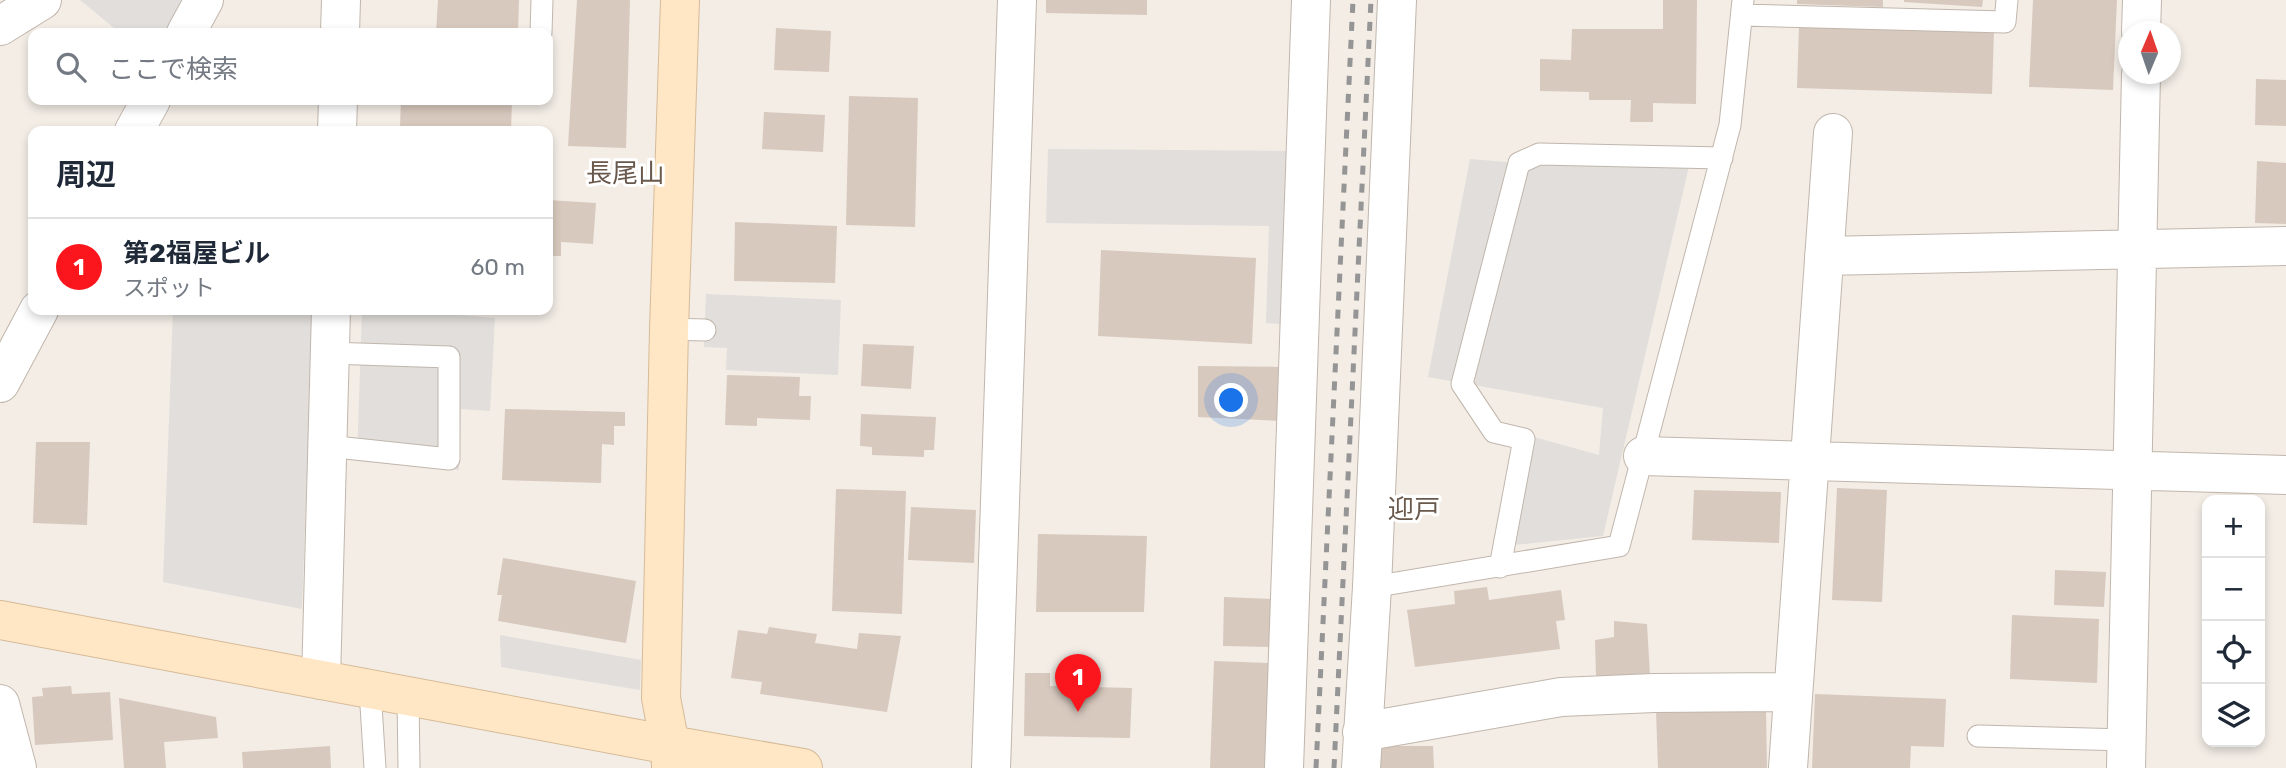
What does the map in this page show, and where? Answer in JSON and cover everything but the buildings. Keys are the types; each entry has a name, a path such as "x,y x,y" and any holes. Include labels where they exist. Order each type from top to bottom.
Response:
{"street":[{"path":"0,26 42,0"},
{"path":"189,28 204,0"},
{"path":"340,28 341,0"},
{"path":"670,757 662,698 687,329 680,0"},
{"path":"991,768 1017,0"},
{"path":"1284,768 1311,0"},
{"path":"1397,0 1372,587 1361,750 1561,697 1793,692"},
{"path":"2141,21 2142,0"},
{"path":"2126,754 2141,84"},
{"path":"137,126 148,105"},
{"path":"337,126 338,105"},
{"path":"1788,768 1833,133"},
{"path":"1824,256 2286,246"},
{"path":"0,383 36,315"},
{"path":"321,680 331,315"},
{"path":"1643,456 2286,475"},
{"path":"0,620 408,697 670,757 803,768"},
{"path":"0,704 17,768"}],"lane":[{"path":"541,28 542,0"},
{"path":"1372,587 1619,546 1730,125 1743,7 2006,22 2007,0"},
{"path":"1500,567 1524,439 1494,432 1462,384 1519,163 1539,154 1722,158"},
{"path":"327,446 449,459 449,357 330,353"},
{"path":"370,690 375,768"},
{"path":"408,697 409,768"},
{"path":"1978,736 2126,754"}],"shaded area":[{"path":"80,0 181,0 167,28 114,28"},
{"path":"1048,149 1298,151 1296,325 1266,323 1269,226 1046,223"},
{"path":"1470,159 1519,163 1690,162 1603,536 1514,545 1534,437 1599,455 1603,408 1428,377"},
{"path":"706,294 841,300 838,375 726,370 727,348 704,347"},
{"path":"173,315 313,315 302,609 163,582"},
{"path":"362,315 461,315 495,318 490,411 461,409 459,470 357,461"},
{"path":"500,635 641,660 640,690 501,667"}],"railway":[{"path":"1316,768 1353,0"},
{"path":"1334,768 1371,0"}],"place":[{"name":"第2福屋ビル","path":"1078,712"}],"district":[{"name":"長尾山","path":"625,173"},
{"name":"迎戸","path":"1414,509"}]}
